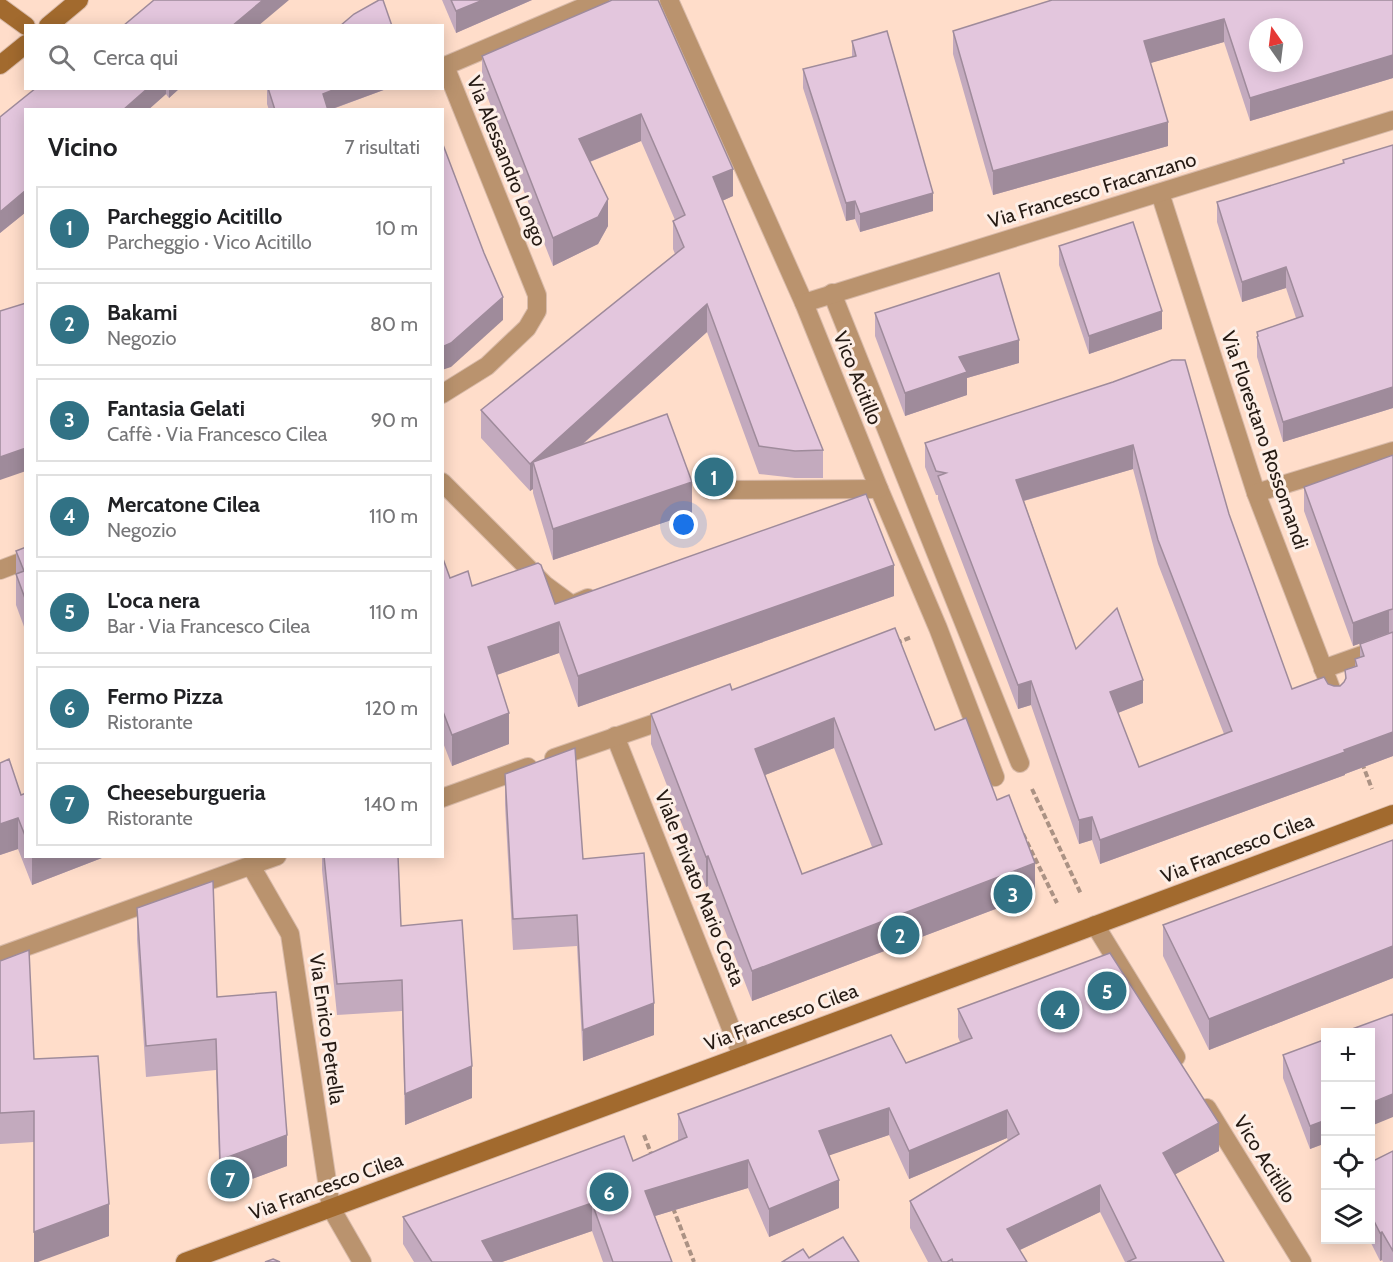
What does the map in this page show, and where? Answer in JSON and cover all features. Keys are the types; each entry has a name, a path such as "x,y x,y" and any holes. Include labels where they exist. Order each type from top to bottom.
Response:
{"main road":[{"path":"50,24 79,0"},
{"path":"0,7 24,24"},
{"path":"0,65 24,46"},
{"name":"Via Francesco Cilea","path":"185,1262 1393,814"}],"street":[{"name":"Via Alessandro Longo","path":"444,393 487,366 527,328 537,311 537,295 445,66 600,0"},
{"name":"Vico Acitillo","path":"669,0 804,303 938,628 995,777"},
{"name":"Via Francesco Fracanzano","path":"804,303 1393,120"},
{"name":"Via Florestano Rossomandi","path":"1160,193 1256,493 1335,699"},
{"path":"832,293 1020,763"},
{"path":"1256,493 1393,451"},
{"path":"444,484 545,585 572,604 605,592"},
{"path":"710,490 879,489"},
{"path":"835,506 879,489"},
{"path":"0,570 24,561"},
{"path":"1323,669 1393,644"},
{"path":"444,797 692,711"},
{"name":"Viale Privato Mario Costa","path":"615,736 742,1056"},
{"path":"0,956 272,858"},
{"name":"Via Enrico Petrella","path":"251,866 290,934 331,1208"},
{"path":"1095,926 1183,1068"},
{"name":"Vico Acitillo","path":"1201,1098 1302,1262"},
{"path":"331,1208 362,1262"}],"path":[{"path":"1360,760 1372,789"},
{"path":"1020,763 1081,894"},
{"path":"1020,827 1057,903"},
{"path":"644,1135 653,1157"},
{"path":"669,1199 694,1262"}],"building":[{"path":"154,0 263,0 234,24 125,24"},
{"path":"383,0 391,24 342,24 354,14"},
{"path":"451,0 483,0 456,11"},
{"path":"612,0 658,0 733,169 713,177 823,450 795,451 759,446 707,304 530,464 481,410 684,247 673,221 685,215 641,114 579,139 608,199 598,217 553,238 482,56"},
{"path":"1052,0 1393,0 1393,55 1250,98 1224,19 1144,41 1168,122 993,171 953,31"},
{"path":"887,31 933,193 860,214 855,201 846,203 803,69 856,56 852,41"},
{"path":"34,90 146,90 125,108 24,108 24,192 0,212 0,117"},
{"path":"269,90 333,90 323,94 327,108 274,108"},
{"path":"1393,145 1393,387 1283,422 1257,332 1303,316 1286,267 1242,282 1217,202 1344,163 1343,160"},
{"path":"444,147 503,297 451,343 444,346"},
{"path":"1133,222 1162,311 1089,336 1059,246"},
{"path":"999,273 1019,340 959,357 967,372 905,393 875,313"},
{"path":"24,304 24,449 0,457 0,311"},
{"path":"1172,360 1185,360 1229,514 1292,689 1324,677 1328,684 1340,686 1346,678 1345,670 1357,666 1355,659 1364,656 1360,644 1393,632 1393,732 1344,750 1345,752 1100,840 1092,817 1079,820 1031,681 1018,685 938,476 946,473 936,471 925,443 1113,382","holes":["1133,445 1158,540 1232,731 1139,767 1110,692 1143,680 1117,608 1076,649 1016,480"]},
{"path":"667,414 692,482 553,529 533,462"},
{"path":"1393,455 1393,609 1353,623 1304,487"},
{"path":"866,494 894,565 578,676 559,622 488,647 509,713 452,735 444,714 444,562 450,578 468,571 472,586 538,563 541,565 555,604"},
{"path":"24,548 24,571 16,551"},
{"path":"24,571 24,596 16,574"},
{"path":"895,628 935,730 966,718 997,800 1009,795 1035,863 752,971 651,714 730,684 732,690","holes":["834,718 882,844 802,874 755,749"]},
{"path":"575,748 583,859 644,853 654,1003 583,1030 577,915 513,919 505,774"},
{"path":"9,759 21,795 24,794 24,833 18,818 0,824 0,763"},
{"path":"1393,840 1393,946 1209,1019 1163,925"},
{"path":"324,858 398,858 401,926 462,920 472,1066 405,1094 402,980 337,984"},
{"path":"213,881 217,997 276,992 287,1135 220,1160 216,1039 146,1046 137,908"},
{"path":"29,950 34,1059 98,1056 109,1204 34,1232 34,1111 0,1113 0,961"},
{"path":"1110,953 1219,1123 1163,1153 1224,1262 1127,1262 1136,1258 1100,1185 1007,1229 1027,1262 953,1262 952,1259 942,1262 910,1201 1019,1134 1007,1110 909,1151 889,1108 819,1131 839,1180 769,1209 748,1160 645,1191 672,1262 613,1262 592,1203 482,1241 494,1262 432,1262 403,1217 624,1136 633,1161 687,1137 678,1114 891,1035 906,1063 972,1038 958,1009"},
{"path":"1393,1014 1393,1094 1375,1101 1375,1028 1355,1028"},
{"path":"1321,1041 1321,1122 1310,1126 1283,1055"},
{"path":"1393,1151 1393,1251 1375,1223 1375,1160"},
{"path":"843,1237 859,1262 782,1262 803,1249 809,1258"}],"place":[{"name":"Parcheggio Acitillo","path":"714,477"},
{"name":"Fantasia Gelati","path":"1013,894"},
{"name":"Bakami","path":"900,935"},
{"name":"L'oca nera","path":"1107,991"},
{"name":"Mercatone Cilea","path":"1060,1010"},
{"name":"Cheeseburgueria","path":"230,1179"},
{"name":"Fermo Pizza","path":"609,1192"}]}
